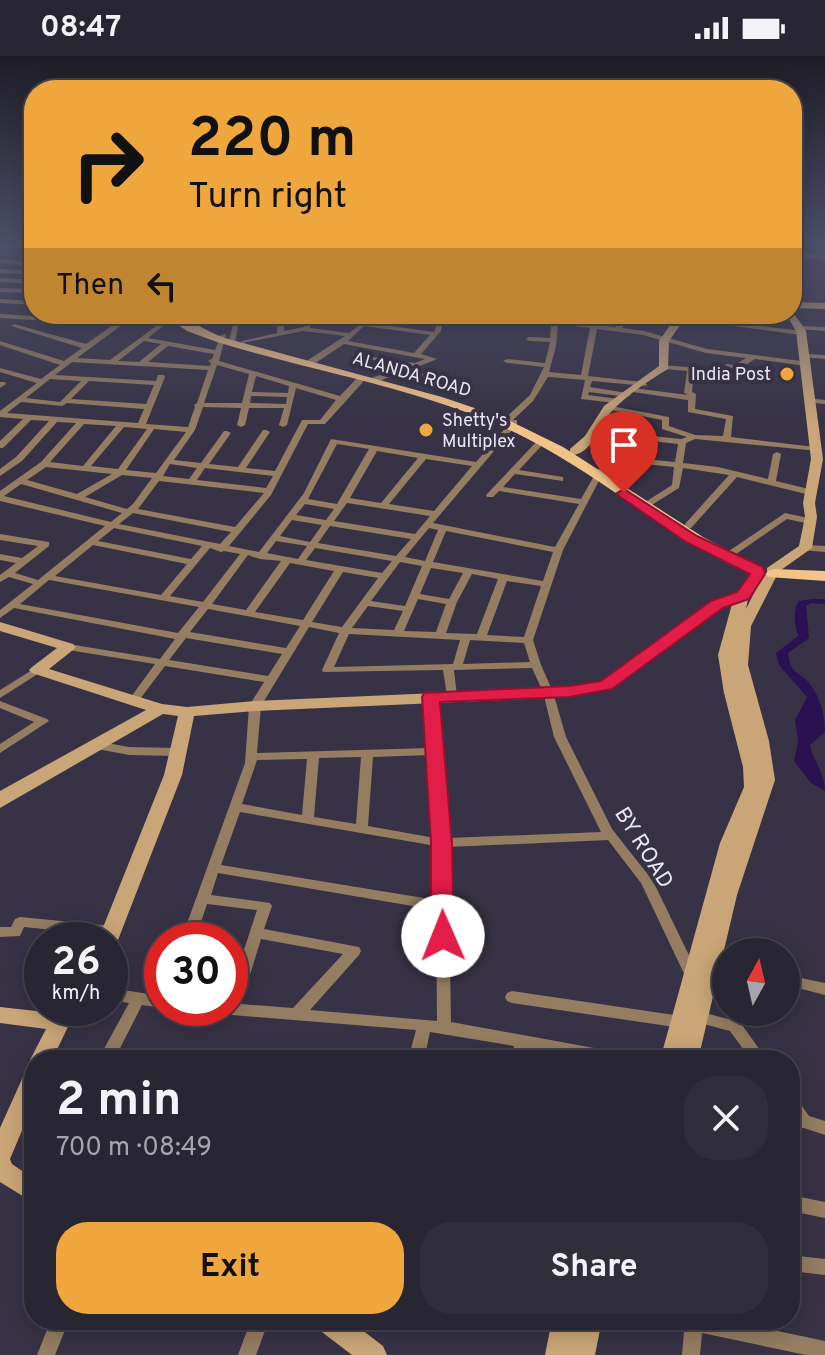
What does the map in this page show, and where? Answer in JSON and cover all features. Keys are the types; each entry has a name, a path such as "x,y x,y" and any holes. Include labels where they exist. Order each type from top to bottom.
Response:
{"main road":[{"name":"ALANDA ROAD","path":"194,324 231,339 509,423 567,451 730,555"},
{"name":"ALANDA ROAD","path":"231,339 367,380"},
{"name":"ALANDA ROAD","path":"509,423 567,451"},
{"name":"ALANDA ROAD","path":"600,472 669,525 766,572 825,576"}],"street":[{"path":"802,305 825,306"},
{"path":"0,316 24,316"},
{"path":"0,333 24,321"},
{"path":"0,415 119,324"},
{"path":"112,362 161,324"},
{"path":"0,615 130,511 159,477 191,430 213,361 231,339 235,324"},
{"path":"280,324 280,334"},
{"path":"303,329 307,324"},
{"path":"311,362 343,342 363,324 435,334"},
{"path":"416,355 440,324"},
{"path":"536,665 327,670 345,631 384,576 533,396 547,365 555,324"},
{"path":"585,324 664,338 706,351 753,358 806,360 825,357"},
{"path":"617,329 622,324"},
{"path":"664,367 661,347 675,324"},
{"path":"742,324 825,336"},
{"path":"797,324 806,360 810,425 819,456 810,492 811,519 805,548"},
{"path":"590,325 584,397 666,419 665,427 694,437 727,439 819,456"},
{"path":"14,326 87,347"},
{"path":"231,339 303,329 351,335"},
{"path":"801,332 825,329"},
{"path":"143,339 190,348 213,361 341,399"},
{"path":"529,339 553,340"},
{"path":"221,549 269,491 305,422 322,422 341,399 367,380 433,359 343,342"},
{"path":"0,343 68,362 168,366 213,361"},
{"path":"141,364 167,343"},
{"path":"141,426 168,366 190,348"},
{"path":"356,355 416,365"},
{"path":"567,451 592,438 612,404 664,367 726,372 729,366 736,367 753,358"},
{"path":"507,361 547,365"},
{"path":"691,369 688,393 691,410 730,418 727,439"},
{"path":"0,370 45,380 158,383"},
{"path":"402,370 470,388"},
{"path":"241,425 253,373"},
{"path":"544,374 587,378 634,390 691,398"},
{"path":"0,402 62,404 87,379"},
{"path":"104,404 117,381"},
{"path":"283,425 293,385"},
{"path":"586,389 634,390"},
{"path":"248,394 291,395"},
{"path":"809,400 825,402"},
{"path":"65,401 149,407"},
{"path":"198,405 289,406"},
{"path":"0,415 191,430"},
{"path":"0,446 29,417"},
{"path":"0,473 19,459 55,419"},
{"path":"0,497 44,464 81,422"},
{"path":"85,468 122,425"},
{"path":"810,425 825,426"},
{"path":"79,497 120,472 152,427"},
{"path":"241,469 266,432"},
{"path":"594,432 682,442 694,437"},
{"path":"191,482 227,433"},
{"path":"260,556 302,501 334,441 478,465"},
{"path":"542,441 493,491 583,502"},
{"path":"650,503 676,486 682,442"},
{"path":"300,562 342,503 374,448"},
{"path":"771,483 777,454"},
{"path":"383,506 424,456"},
{"path":"4,577 163,599 345,631 528,640 558,550 600,472 632,460 735,474 810,492"},
{"path":"170,462 278,474"},
{"path":"44,464 269,491"},
{"path":"513,471 560,479"},
{"path":"688,526 735,474"},
{"path":"21,481 130,511 237,530"},
{"path":"0,497 110,526 221,549 384,576"},
{"path":"302,501 383,506 437,514"},
{"path":"730,555 785,516 825,518"},
{"path":"290,517 417,537"},
{"path":"427,525 558,550"},
{"path":"398,634 443,529"},
{"path":"0,537 46,544 4,577"},
{"path":"273,538 545,584"},
{"path":"91,542 194,562"},
{"path":"163,599 207,546"},
{"path":"681,1050 689,1020 693,979 729,843 753,787 752,767 727,664 731,631 743,596 766,572 805,548 825,549"},
{"path":"133,701 245,553"},
{"path":"0,557 24,561"},
{"path":"248,614 287,560"},
{"path":"195,922 251,757 255,706 340,569"},
{"path":"440,636 452,602 469,571"},
{"path":"721,938 727,895 766,780 761,741 740,665 744,626 766,572"},
{"path":"481,638 504,577"},
{"path":"415,596 452,602"},
{"path":"37,670 160,709 187,712 548,692 606,685 717,605 743,596"},
{"path":"366,603 408,609"},
{"path":"12,605 288,652"},
{"path":"0,626 68,647 271,680"},
{"path":"452,696 452,667 466,637"},
{"name":"BY ROAD","path":"528,640 548,692 560,737 611,836 647,881 693,979"},
{"path":"0,695 68,647"},
{"path":"431,697 442,843 444,1027"},
{"path":"0,704 43,721 0,749"},
{"path":"0,799 160,709"},
{"path":"115,922 173,775 187,712"},
{"path":"96,745 129,751 178,752"},
{"path":"251,757 435,751"},
{"path":"362,829 367,753"},
{"path":"308,820 313,755"},
{"path":"235,807 442,843 611,836"},
{"path":"214,868 442,906"},
{"path":"203,899 265,906 248,954"},
{"path":"0,932 15,932 20,922 24,923"},
{"path":"256,933 354,951 297,1014"},
{"path":"689,1020 712,976"},
{"path":"800,983 825,989"},
{"path":"128,997 144,1000"},
{"path":"512,997 735,1026 752,1050"},
{"path":"111,1050 138,999"},
{"path":"248,1010 444,1027 562,1050"},
{"path":"0,1015 24,1015"},
{"path":"46,1050 58,1026"},
{"path":"418,1050 424,1026"},
{"path":"521,1050 522,1041"},
{"path":"0,1155 24,1099"},
{"path":"800,1121 825,1128"},
{"path":"0,1168 24,1185"},
{"path":"800,1205 825,1210"},
{"path":"800,1264 825,1267"},
{"path":"46,1355 56,1330"},
{"path":"247,1355 256,1330"},
{"path":"340,1330 374,1355"},
{"path":"558,1355 563,1330"},
{"path":"582,1355 587,1330"},
{"path":"691,1355 693,1330"},
{"path":"735,1330 825,1350"}],"shaded area":[{"path":"825,599 825,604 811,603 806,606 809,638 788,653 793,669 809,683 821,706 825,732 810,745 825,791 811,783 794,761 798,741 795,720 807,697 779,665 776,653 798,636 795,614 799,601"}],"place":[{"name":"India Post","path":"787,374"},
{"name":"Shetty's Multiplex","path":"426,430"}],"route":[{"path":"443,936 442,843 431,697 569,692 606,685 717,605 743,596 758,574 757,570 692,539 624,493"}]}
